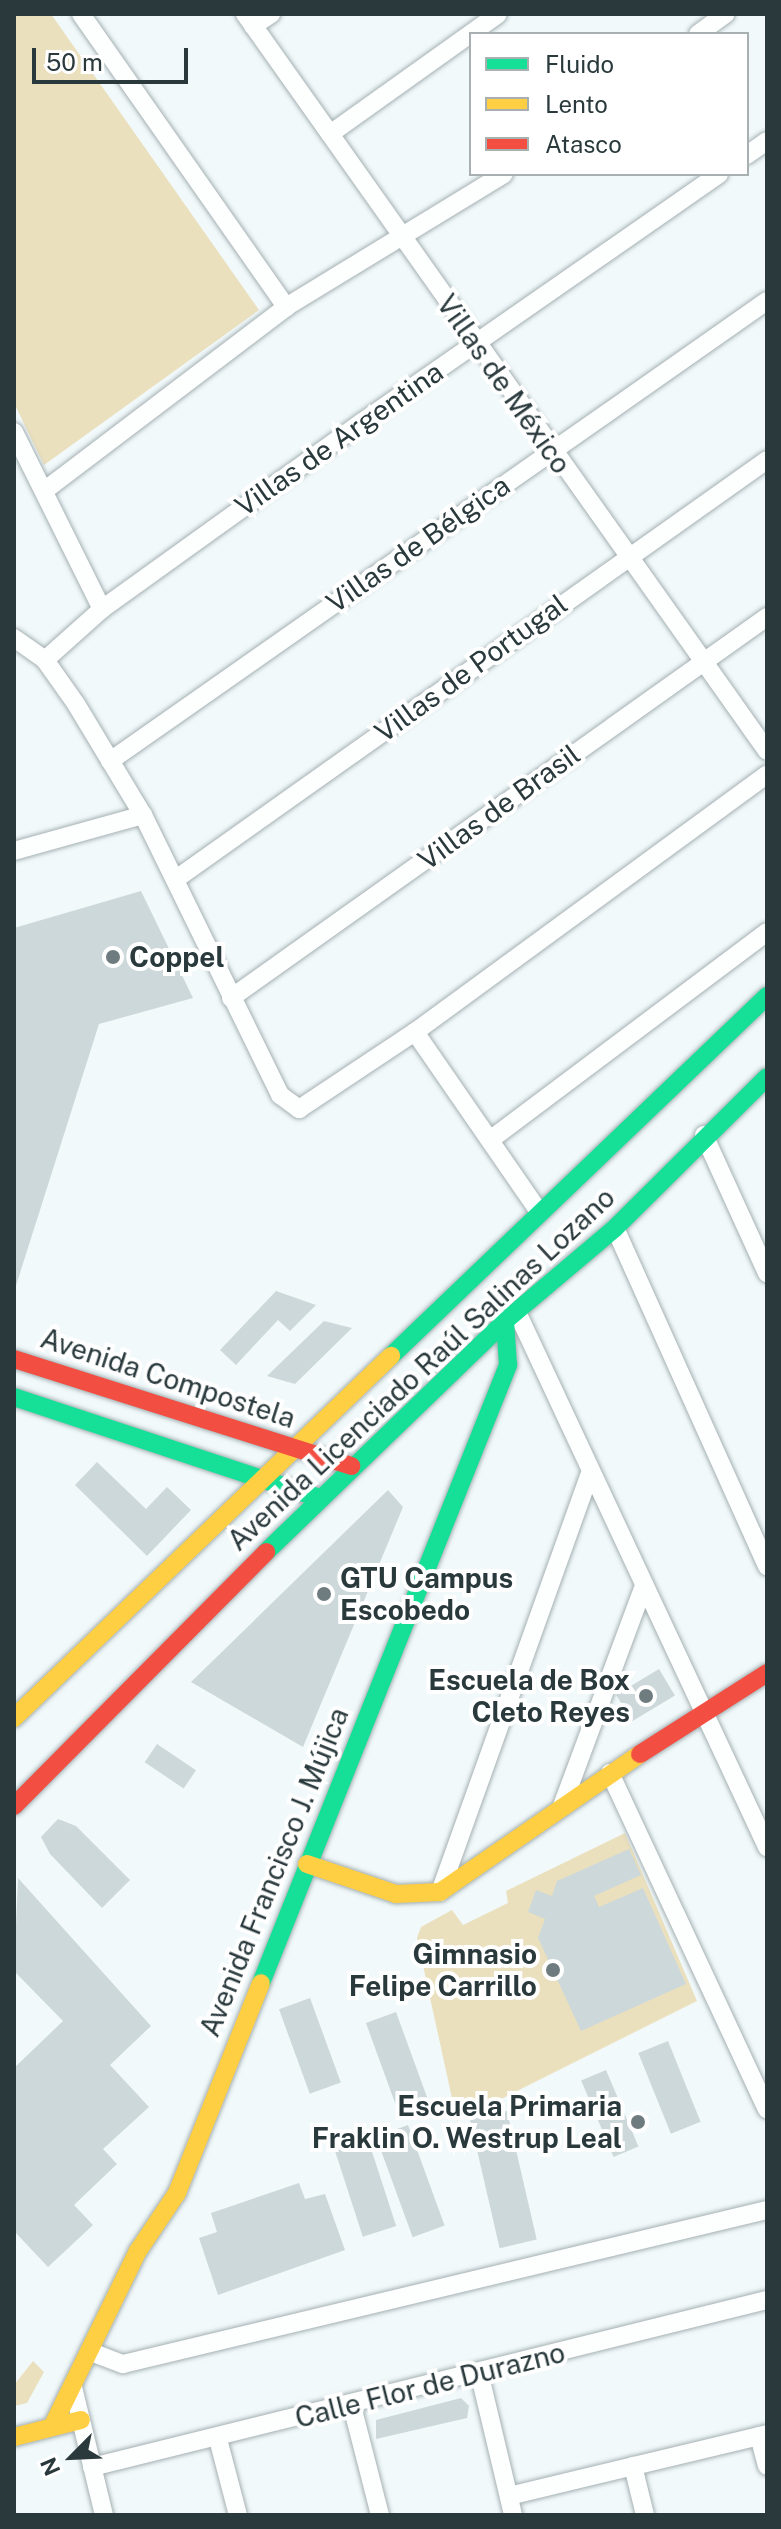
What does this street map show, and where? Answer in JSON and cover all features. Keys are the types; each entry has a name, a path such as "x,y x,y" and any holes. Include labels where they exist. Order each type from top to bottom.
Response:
{"street":[{"path":"81,14 286,307"},
{"path":"249,20 271,14"},
{"path":"473,32 498,14"},
{"path":"701,32 726,14"},
{"name":"Villas de México","path":"249,20 475,344 767,751"},
{"path":"330,134 469,35"},
{"path":"749,154 767,141"},
{"path":"44,491 286,307 501,176"},
{"name":"Villas de Argentina","path":"45,660 102,609 716,176"},
{"name":"Villas de Bélgica","path":"110,761 767,301"},
{"path":"14,432 102,609"},
{"name":"Villas de Portugal","path":"176,879 626,557 767,460"},
{"name":"Villas de Brasil","path":"231,998 767,617"},
{"path":"14,638 45,660 143,815 280,1095 299,1109 415,1032 767,774"},
{"path":"14,851 143,815"},
{"path":"490,1140 767,932"},
{"name":"Avenida Licenciado Raúl Salinas Lozano","path":"14,1718 767,996"},
{"path":"415,1032 539,1212"},
{"name":"Avenida Licenciado Raúl Salinas Lozano","path":"14,1806 351,1466 511,1317 615,1228 704,1135 767,1077"},
{"path":"704,1135 767,1273"},
{"path":"615,1228 767,1566"},
{"path":"511,1317 591,1471 767,1847"},
{"name":"Avenida Francisco J. Mújica","path":"52,2427 138,2251 177,2193 508,1365 511,1317"},
{"name":"Avenida Compostela","path":"14,1359 351,1466"},
{"path":"14,1397 263,1476 319,1498"},
{"path":"440,1892 591,1471"},
{"path":"562,1806 644,1585"},
{"path":"307,1864 396,1894 440,1892 610,1773 767,1673"},
{"path":"610,1773 767,2109"},
{"path":"91,2352 123,2364 767,2210"},
{"name":"Calle Flor de Durazno","path":"92,2467 352,2406 767,2300"},
{"path":"479,2372 511,2506 633,2466 763,2435 767,2466"},
{"path":"73,2387 104,2515"},
{"path":"352,2406 380,2515"},
{"path":"14,2437 81,2420"},
{"path":"218,2439 238,2515"},
{"path":"633,2466 645,2515"}],"shaded area":[{"path":"14,14 51,14 259,310 44,465 14,403"},
{"name":"Gimnasio Felipe Carrillo","path":"625,1833 697,2001 457,2121 417,1938 421,1927 452,1910 463,1925 508,1903 506,1891"},
{"path":"33,2361 44,2372 27,2403 14,2406 14,2385"}],"building":[{"path":"141,891 193,998 99,1024 14,1292 14,928"},
{"path":"276,1291 316,1305 290,1331 278,1320 236,1365 220,1350"},
{"path":"324,1321 352,1328 295,1384 267,1376"},
{"path":"97,1462 146,1509 167,1487 191,1510 147,1556 75,1485"},
{"name":"GTU Campus Escobedo","path":"388,1490 403,1507 303,1747 191,1682"},
{"name":"Escuela de Box Cleto Reyes","path":"659,1669 675,1696 632,1721 616,1695"},
{"path":"157,1744 196,1770 184,1789 145,1762"},
{"path":"58,1819 76,1826 130,1880 102,1908 50,1854 41,1837"},
{"path":"629,1849 641,1875 594,1896 599,1907 643,1888 686,1984 581,2031 538,1938 545,1919 528,1912 536,1890 552,1896 557,1881"},
{"path":"18,1878 151,2026 110,2065 149,2107 103,2149 117,2164 74,2205 93,2225 48,2267 14,2231 14,2068 63,2021 14,1971"},
{"path":"310,1998 341,2083 310,2094 279,2009"},
{"path":"396,2012 430,2104 399,2115 366,2023"},
{"path":"668,2041 701,2122 671,2134 638,2053"},
{"path":"606,2070 638,2146 614,2157 581,2081"},
{"path":"507,2111 537,2240 500,2248 470,2120"},
{"path":"408,2125 445,2226 413,2237 376,2137"},
{"path":"364,2127 396,2226 363,2237 331,2138"},
{"path":"299,2183 305,2199 325,2194 345,2250 218,2295 199,2238 217,2232 211,2213"},
{"path":"461,2398 469,2406 467,2418 376,2439 376,2420"}],"traffic: fast":[{"path":"391,1356 767,996"},
{"path":"266,1552 505,1321 615,1228 767,1077"},
{"path":"261,1983 508,1365 505,1321"},
{"path":"14,1397 319,1498"}],"traffic: slow":[{"path":"14,1718 391,1356"},
{"path":"307,1864 396,1894 440,1892 640,1754"},
{"path":"52,2427 138,2251 177,2193 261,1983"},
{"path":"14,2437 81,2420"}],"traffic: jam":[{"path":"14,1359 351,1466"},
{"path":"14,1806 266,1552"},
{"path":"640,1754 767,1673"}],"place":[{"name":"Coppel","path":"113,957"},
{"name":"GTU Campus Escobedo","path":"324,1594"},
{"name":"Escuela de Box Cleto Reyes","path":"646,1696"},
{"name":"Gimnasio Felipe Carrillo","path":"553,1970"},
{"name":"Escuela Primaria Fraklin O. Westrup Leal","path":"638,2122"}]}
